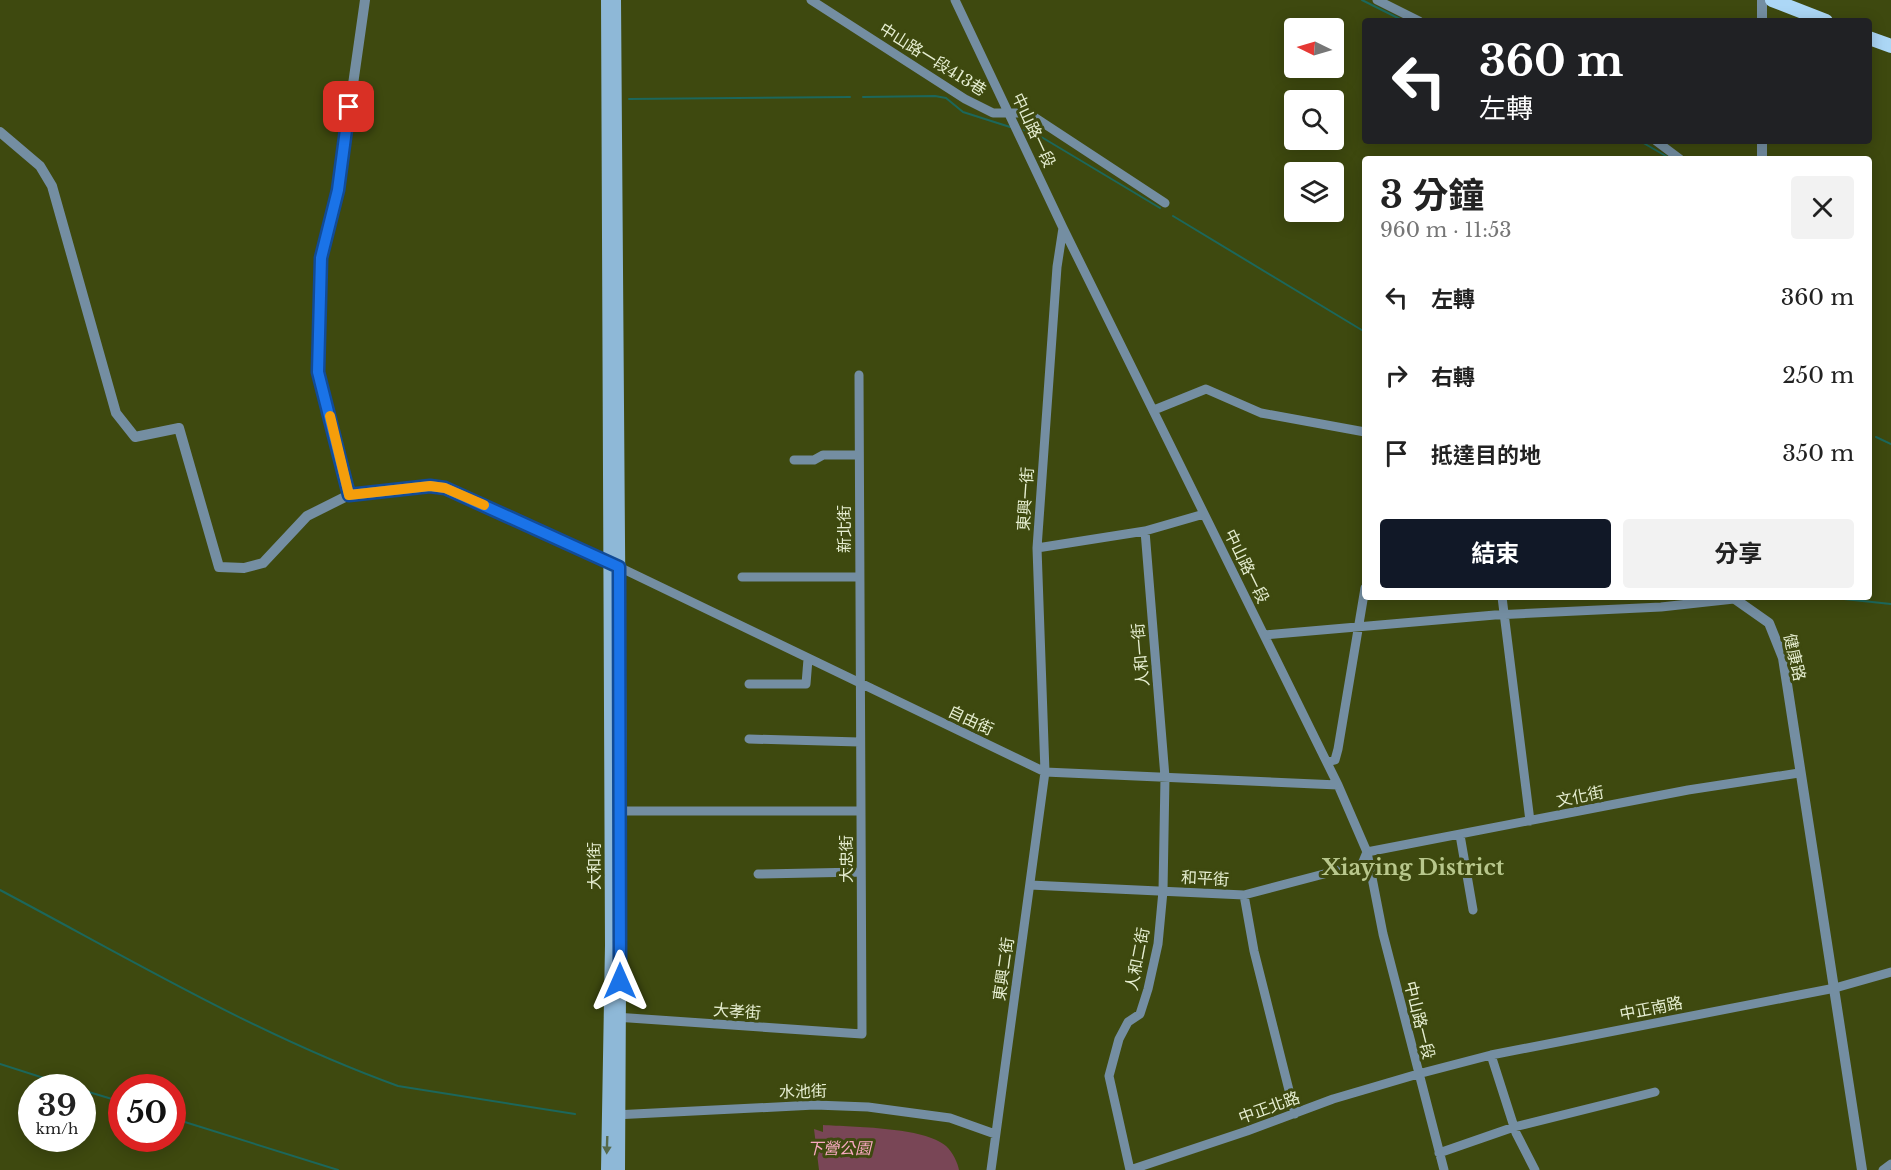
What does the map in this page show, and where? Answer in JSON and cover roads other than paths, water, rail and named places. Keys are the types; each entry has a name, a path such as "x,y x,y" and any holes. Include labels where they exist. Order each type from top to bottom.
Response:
{"main road":[{"path":"607,0 615,564"},
{"path":"615,0 615,564"},
{"path":"1772,0 1818,18"},
{"path":"1872,39 1891,46"},
{"name":"大和街","path":"607,1170 613,1114 621,811 615,564"},
{"name":"大和街","path":"615,564 615,1017"},
{"name":"大和街","path":"613,1114 619,1170"}],"street":[{"path":"349,495 318,372 319,288 321,258 338,190 365,0"},
{"name":"中山路一段413巷","path":"811,0 965,99 993,112 1028,112 1165,203"},
{"name":"中山路一段","path":"955,0 1063,228 1327,762 1367,852 1383,934 1443,1170"},
{"path":"1377,0 1413,18"},
{"path":"1762,0 1762,18"},
{"path":"0,132 40,166 52,186 116,413 135,436 179,428 219,567 244,568 263,563 307,516 349,495 387,489 440,487 615,564"},
{"path":"1660,144 1676,156"},
{"name":"東興一街","path":"1045,772 1036,548 1057,267 1063,228"},
{"name":"新北街","path":"859,375 859,683"},
{"path":"1154,410 1206,389 1261,413 1362,431"},
{"path":"794,460 814,460 823,455 859,455"},
{"path":"1036,548 1145,531 1204,514"},
{"name":"人和一街","path":"1145,531 1165,777"},
{"name":"自由街","path":"615,564 1045,772 1338,785"},
{"path":"742,577 859,577"},
{"path":"1327,762 1335,760 1363,600"},
{"path":"1502,600 1530,821"},
{"name":"健康路","path":"1265,635 1503,614 1661,607 1717,600"},
{"name":"健康路","path":"1736,600 1762,616 1773,630 1783,658 1862,1170"},
{"path":"749,684 806,684 808,659"},
{"name":"大忠街","path":"859,683 862,1034"},
{"path":"749,739 859,742"},
{"name":"東興二街","path":"991,1170 1045,772"},
{"name":"文化街","path":"1367,852 1688,790 1799,773"},
{"name":"人和二街","path":"1130,1170 1109,1076 1119,1038 1128,1022 1140,1014 1158,944 1163,891 1165,777"},
{"path":"621,811 860,810"},
{"path":"1460,835 1473,910"},
{"name":"和平街","path":"1030,885 1244,895 1362,864 1367,852"},
{"path":"759,874 861,872"},
{"path":"1244,895 1254,951 1295,1114"},
{"name":"中正南路","path":"1418,1074 1491,1055 1835,988 1891,972"},
{"name":"大孝街","path":"615,1017 862,1034"},
{"path":"1491,1055 1514,1127 1535,1170"},
{"name":"中正北路","path":"1130,1170 1341,1096 1418,1074"},
{"path":"1440,1153 1514,1127 1654,1092"},
{"name":"水池街","path":"613,1114 810,1105 868,1107 950,1118 995,1134"},
{"path":"1883,1170 1891,1164"}],"waterway":[{"path":"1362,0 1398,18"},
{"path":"863,97 935,96 946,98 963,112 1010,127"},
{"path":"629,99 850,97"},
{"path":"1024,130 1033,132 1160,208"},
{"path":"1645,144 1666,156"},
{"path":"1173,216 1362,330"},
{"path":"1876,437 1891,444"},
{"path":"1853,600 1891,604"},
{"path":"0,890 245,1020 346,1066 398,1086 575,1114"},
{"path":"0,1064 31,1074"},
{"path":"96,1094 108,1098"},
{"path":"186,1122 338,1170"}],"district":[{"name":"Xiaying District","path":"1413,867"}],"park label":[{"name":"下營公園","path":"839,1148"}]}
